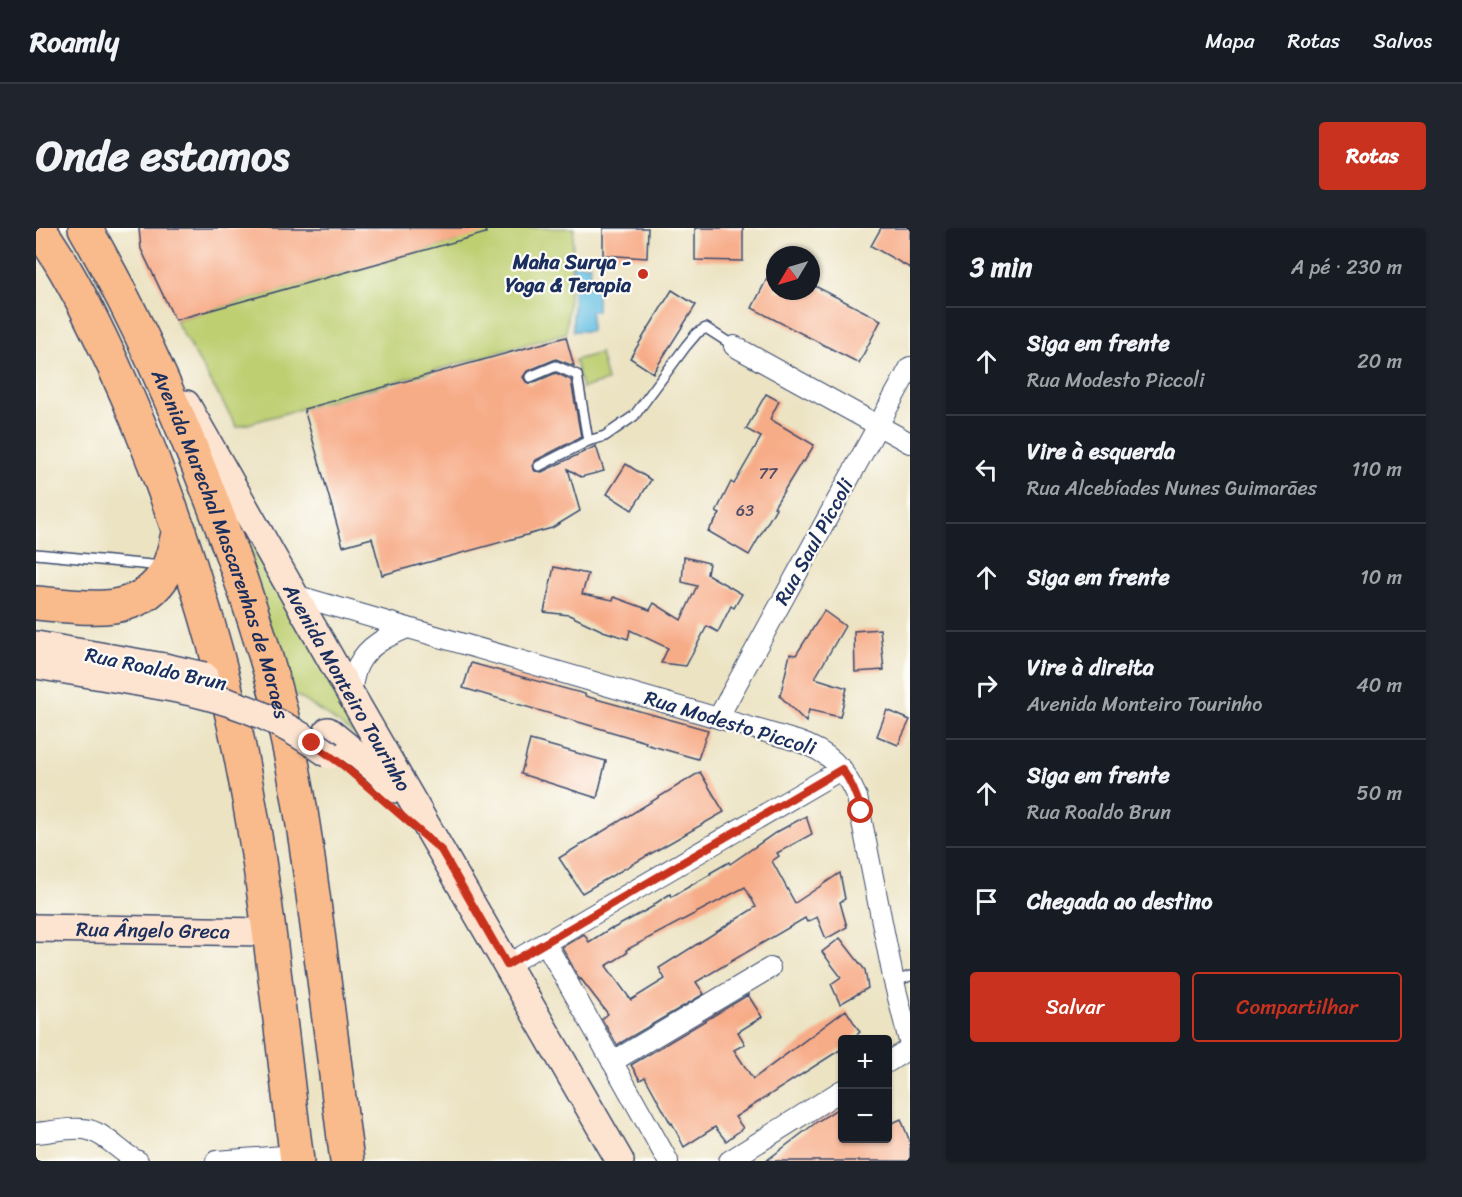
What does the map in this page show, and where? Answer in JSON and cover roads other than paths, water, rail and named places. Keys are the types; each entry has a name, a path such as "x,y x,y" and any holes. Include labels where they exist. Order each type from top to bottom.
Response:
{"highway":[{"name":"Avenida Marechal Mascarenhas de Moraes","path":"38,228 66,271 104,345 136,418 178,529 220,664 250,806 269,932 297,1158"},
{"name":"Avenida Marechal Mascarenhas de Moraes","path":"85,228 111,273 199,465 249,603 267,663 290,751 302,820 347,1161"},
{"path":"36,603 111,608 129,603 147,593 162,578 171,559 178,529"}],"main road":[{"name":"Avenida Monteiro Tourinho","path":"111,273 620,1161"},
{"name":"Rua Roaldo Brun","path":"36,645 162,677 200,694 258,713 290,729 329,743 361,780 441,850"},
{"name":"Rua Roaldo Brun","path":"36,664 162,677"},
{"name":"Rua Ângelo Greca","path":"36,928 269,932"}],"street":[{"path":"734,346 910,443"},
{"name":"Rua Saul Piccoli","path":"718,718 910,367"},
{"name":"Rua Modesto Piccoli","path":"295,595 718,718 824,752 842,769 854,790 861,811 902,979 910,1046"},
{"path":"350,693 358,665 367,651 383,639 407,628"},
{"path":"507,965 842,769"},
{"path":"545,942 668,1161"},
{"path":"612,1062 770,968"},
{"path":"892,1059 910,1046"},
{"path":"729,1161 838,1093"},
{"path":"36,1133 91,1130 138,1161"},
{"path":"216,1161 297,1158"}],"lane":[{"path":"539,466 588,441 605,436 634,416 697,333 706,328 734,346"},
{"path":"530,377 556,366 577,375 588,441"},
{"path":"36,554 168,566"}],"water":[{"path":"573,264 590,265 590,286 597,286 597,311 591,311 591,331 573,331"}],"place":[{"name":"Maha Surya - Yoga & Terapia","path":"643,274"}]}
